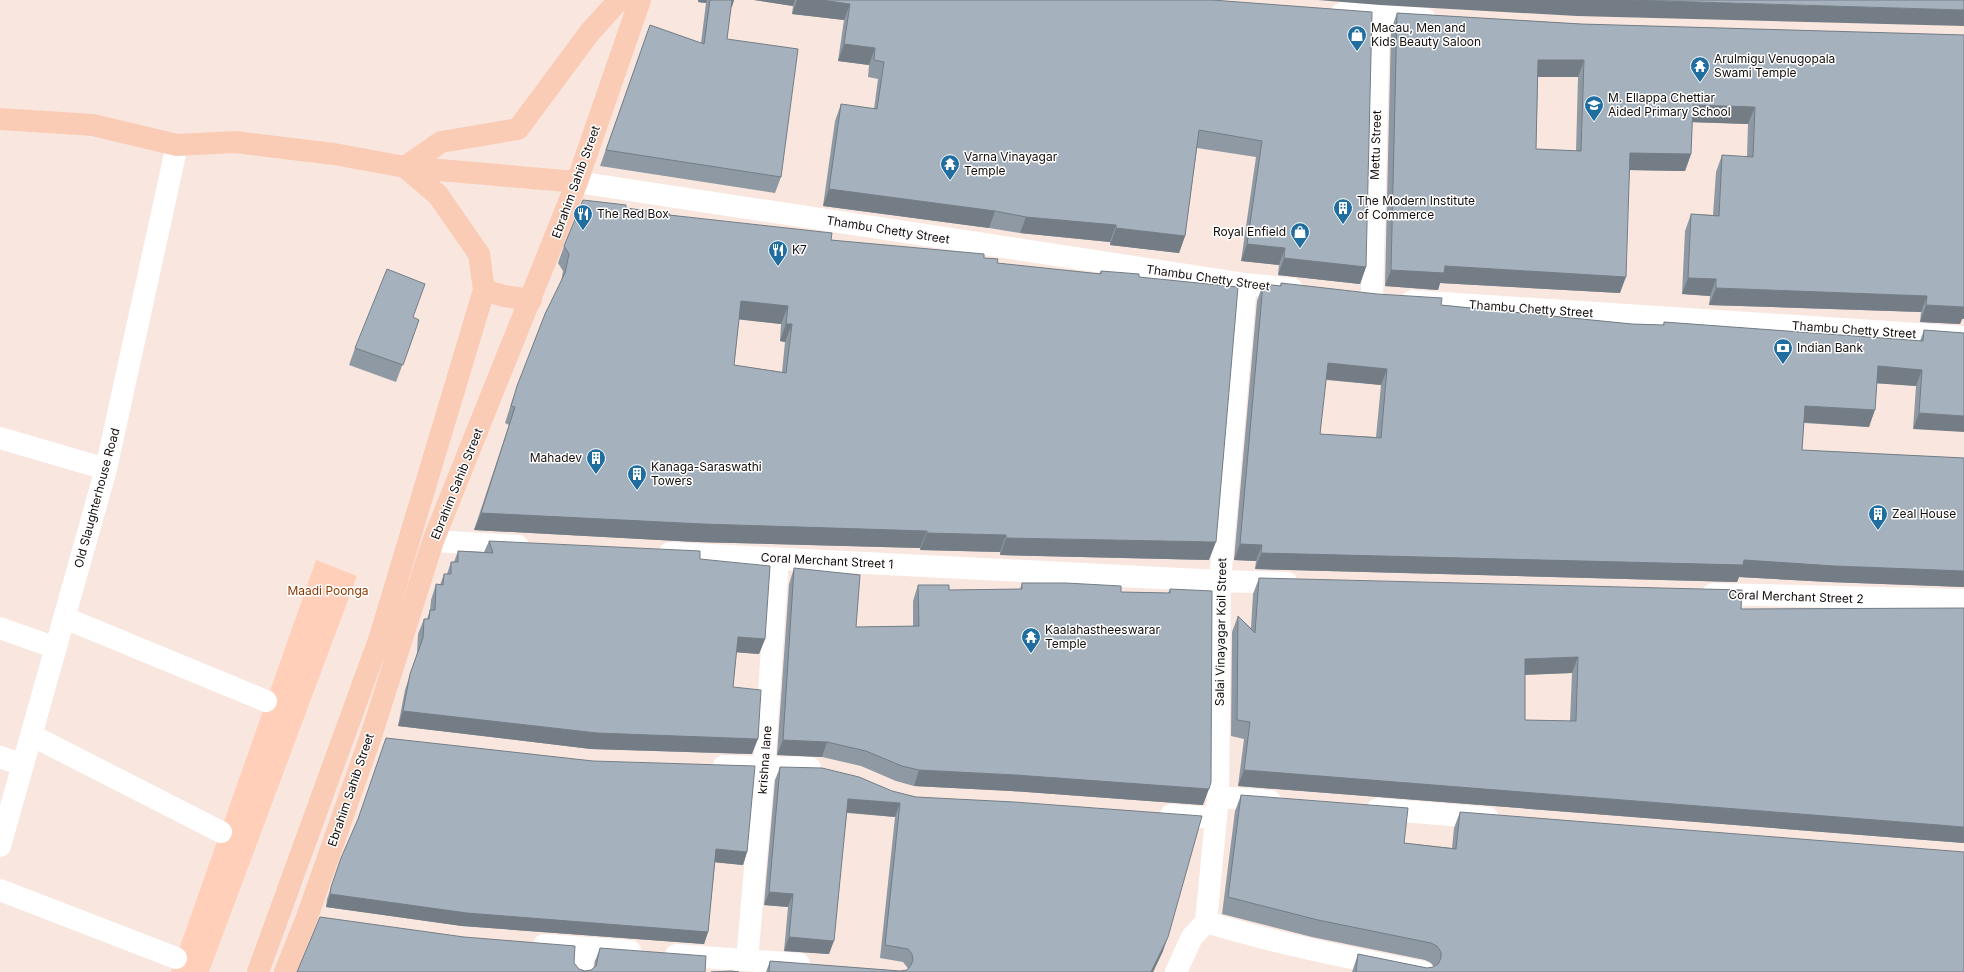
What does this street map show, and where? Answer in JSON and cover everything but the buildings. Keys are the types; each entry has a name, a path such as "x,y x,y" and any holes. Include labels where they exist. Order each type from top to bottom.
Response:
{"main road":[{"path":"405,167 441,142 518,128 590,32 619,0"},
{"name":"Ebrahim Sahib Street","path":"285,972 307,917 370,736 433,541 531,300 577,182 640,0"},
{"path":"0,119 94,125 178,145 235,142 334,154 405,167 577,182"},
{"name":"Ebrahim Sahib Street","path":"258,972 380,637 484,290 479,254 438,195 405,167"},
{"path":"484,290 504,296 531,300"}],"street":[{"path":"1322,12 1354,7 1379,17 1442,20"},
{"name":"Mettu Street","path":"1372,298 1379,17"},
{"name":"Old Slaughterhouse Road","path":"1,839 65,618 106,469 178,145"},
{"name":"Thambu Chetty Street","path":"577,182 1246,284 1309,291"},
{"name":"Salai Vinayagar Koil Street","path":"1206,922 1218,796 1220,581 1246,284"},
{"name":"Thambu Chetty Street","path":"1348,295 1372,298 1964,338"},
{"path":"0,438 106,469"},
{"path":"433,541 535,546"},
{"name":"Coral Merchant Street 1","path":"653,552 1220,581"},
{"name":"krishna lane","path":"747,960 764,767 778,559"},
{"path":"1220,581 1308,584"},
{"name":"Coral Merchant Street 2","path":"1692,594 1964,600"},
{"path":"65,618 266,701"},
{"path":"0,628 56,648"},
{"path":"31,735 221,832"},
{"path":"370,736 394,739"},
{"path":"0,757 23,765"},
{"path":"701,765 819,768 827,770"},
{"path":"1218,796 1289,802"},
{"path":"1361,808 1504,820"},
{"path":"1152,813 1215,818"},
{"path":"0,890 176,958"},
{"path":"307,917 330,920"},
{"path":"1176,972 1192,937 1206,922 1263,939 1423,972"},
{"path":"523,943 819,966"},
{"path":"581,972 584,948"}],"green space":[{"name":"Maadi Poonga","path":"316,560 357,576 209,972 171,972"}],"place":[{"name":"Macau, Men and Kids Beauty Saloon","path":"1357,52"},
{"name":"Arulmigu Venugopala Swami Temple","path":"1700,83"},
{"name":"M. Ellappa Chettiar Aided Primary School","path":"1594,122"},
{"name":"Varna Vinayagar Temple","path":"950,181"},
{"name":"The Modern Institute of Commerce","path":"1343,225"},
{"name":"The Red Box","path":"583,231"},
{"name":"Royal Enfield","path":"1300,249"},
{"name":"K7","path":"778,267"},
{"name":"Indian Bank","path":"1783,365"},
{"name":"Mahadev","path":"596,475"},
{"name":"Kanaga-Saraswathi Towers","path":"637,491"},
{"name":"Zeal House","path":"1878,531"},
{"name":"Kaalahastheeswarar Temple","path":"1031,654"}]}
